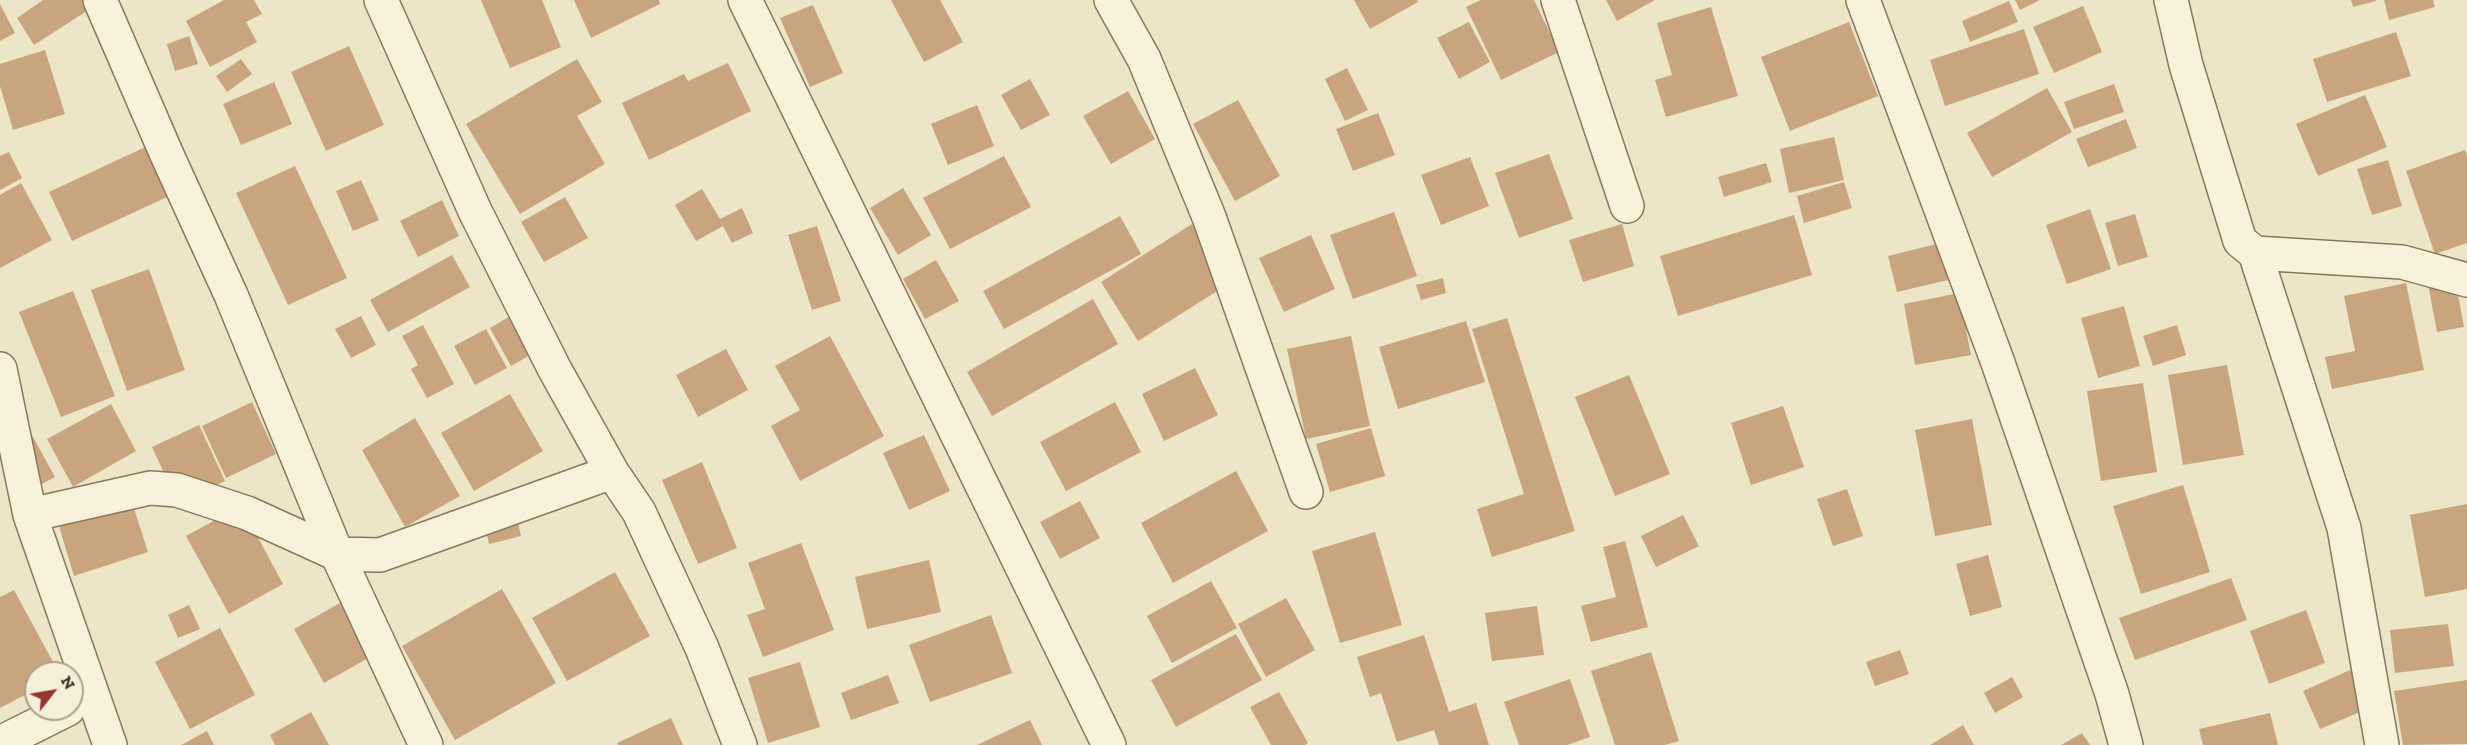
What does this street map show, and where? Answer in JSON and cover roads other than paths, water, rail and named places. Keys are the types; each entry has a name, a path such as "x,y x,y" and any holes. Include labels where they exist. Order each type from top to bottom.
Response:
{"street":[{"path":"100,0 231,295 337,554 426,745"},
{"path":"381,0 475,211 554,368 612,472 639,512 702,648 740,745"},
{"path":"745,0 1109,745"},
{"path":"1111,0 1144,59 1209,216 1306,492"},
{"path":"1558,0 1627,206"},
{"path":"1863,0 1997,360 2108,682 2126,745"},
{"path":"2171,0 2186,65 2240,241 2255,253 2344,528 2382,745"},
{"path":"2255,253 2402,262 2467,280"},
{"path":"0,369 7,445 30,515 66,661"},
{"path":"30,515 150,488 177,490 247,513 337,554 380,555 612,472"},
{"path":"84,713 110,745"},
{"path":"0,743 43,721"}]}
